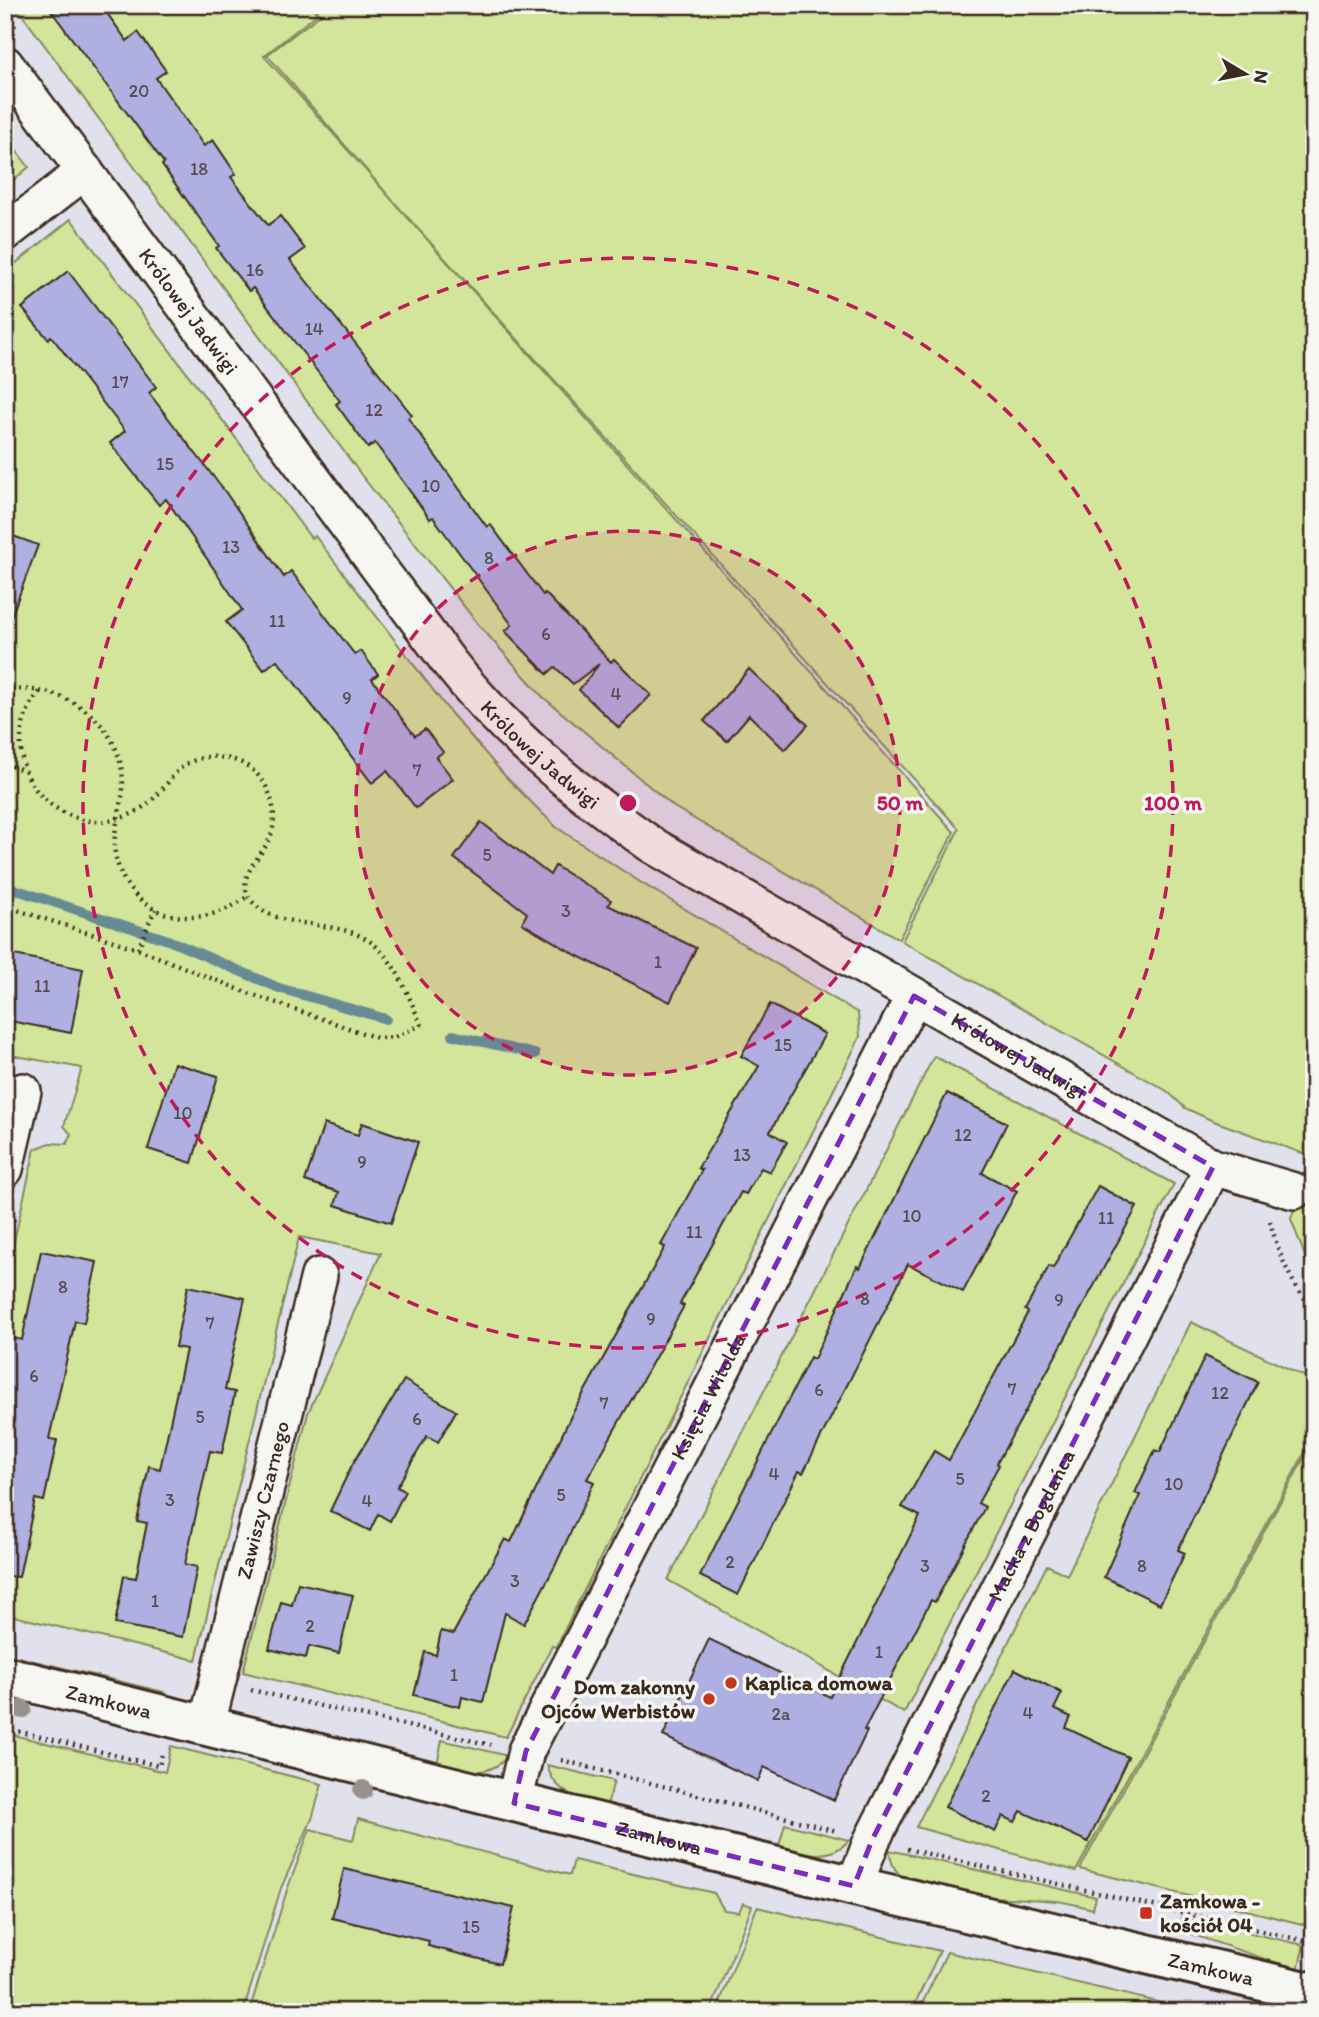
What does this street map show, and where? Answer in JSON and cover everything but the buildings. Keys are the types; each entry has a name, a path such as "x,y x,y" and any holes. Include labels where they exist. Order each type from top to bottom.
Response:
{"street":[{"name":"Królowej Jadwigi","path":"13,49 85,171 481,702 598,807 652,845 1213,1167 1280,1187"},
{"path":"5,233 85,171"},
{"name":"Księcia Witolda","path":"514,1803 526,1751 914,996"},
{"path":"5,1169 23,1091"},
{"name":"Maćka z Bogdańca","path":"854,1886 872,1840 1213,1167"},
{"name":"Zawiszy Czarnego","path":"207,1724 319,1276"},
{"name":"Zamkowa","path":"5,1676 854,1886 1314,1993"}],"path":[{"path":"5,15 13,49"},
{"path":"5,690 41,690 77,703 104,729 121,764 122,802 117,821 116,858 132,891 155,909 180,918 198,919 225,911 248,896"},
{"path":"5,906 138,949 248,993 377,1038 395,1037 421,1025 391,962 376,945 358,934 337,928 273,916 258,909 248,896 246,879 252,863 269,840 274,807 260,777 247,766 232,759 198,758 170,776 148,804 117,821 78,819 61,812 34,787 26,771 20,735 28,709 41,690"},
{"path":"5,763 26,771"},
{"path":"138,949 155,909"},
{"path":"1280,1187 1265,1203 1277,1250 1302,1297 1314,1310"},
{"path":"5,1255 15,1214"},
{"path":"218,1682 526,1751 872,1840 1314,1942"}],"highlighted area":[{"path":"914,996 1213,1167 872,1840 854,1886 514,1803 526,1751"}],"green space":[{"path":"15,5 311,5 317,14 264,56 954,832 899,939 674,807 543,697 478,624 362,476"},
{"path":"314,5 1314,5 1314,1280 1291,1219 1310,1156 1185,1108 1167,1091 902,941 959,829 393,201 267,55 320,15"},
{"path":"5,136 29,167 5,187"},
{"path":"71,219 311,538 315,536 450,712 505,776 556,827 640,882 858,1013 860,1037 556,1647 552,1646 506,1737 243,1672 308,1413 381,1253 299,1237 196,1660 5,1614 5,1280 35,1149 50,1143 67,1144 71,1134 64,1126 82,1068 5,1054 5,272"},
{"path":"934,1056 1174,1184 904,1713 668,1580"},
{"path":"1191,1322 1314,1381 1314,1436 1076,1871 916,1827 1047,1565 1067,1575"},
{"path":"1314,1440 1314,1927 1080,1869"},
{"path":"5,1654 164,1692 163,1695 5,1657"},
{"path":"5,1733 165,1772 171,1746 322,1784 312,1819 281,1888 243,2012 5,2012"},
{"path":"442,1740 508,1756 500,1764 483,1771 457,1769 437,1764"},
{"path":"547,1765 614,1781 607,1805 578,1798 562,1790"},
{"path":"358,1819 570,1875 574,1860 714,1893 724,1910 739,1912 743,1903 752,1906 710,2012 249,2012 287,1890 310,1829 353,1840"},
{"path":"785,1824 849,1840 842,1847 825,1853 798,1851 779,1846"},
{"path":"889,1850 1096,1897 1093,1909 1061,1902 974,1896 931,1889 913,1883 899,1874 893,1866"},
{"path":"757,1907 940,1951 911,2012 716,2012"},
{"path":"1181,1918 1304,1945 1298,1970 1179,1930"},
{"path":"947,1952 1200,2012 918,2012"}],"waterway":[{"path":"5,886 168,940 279,988 386,1019"},
{"path":"453,1035 535,1054"}],"place":[{"name":"Kaplica domowa","path":"731,1683"},
{"name":"Dom zakonny Ojców Werbistów","path":"709,1699"},
{"name":"Zamkowa - kościół 04","path":"1146,1913"}]}
